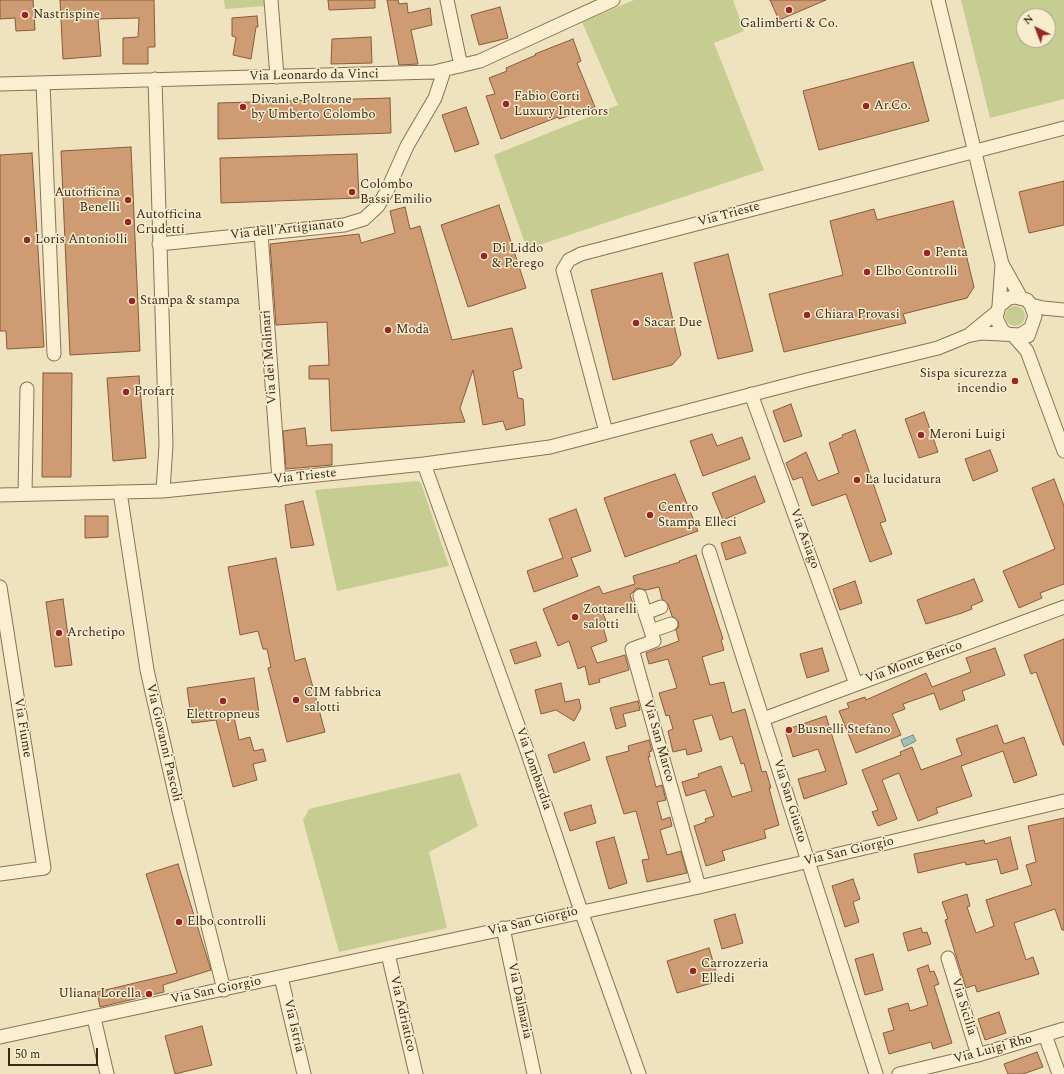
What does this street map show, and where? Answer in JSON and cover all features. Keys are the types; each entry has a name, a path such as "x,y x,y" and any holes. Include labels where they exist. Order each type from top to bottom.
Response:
{"street":[{"path":"271,0 277,77"},
{"path":"447,0 461,66"},
{"name":"Via Leonardo da Vinci","path":"0,84 444,71 480,61 613,0"},
{"path":"938,0 1002,264 998,324 1027,351"},
{"name":"Via dell'Artigianato","path":"159,244 344,225 364,219 378,206 387,191 407,146 435,98 444,71"},
{"path":"155,79 166,445 163,491"},
{"path":"43,83 54,354"},
{"name":"Via Trieste","path":"606,432 564,270 569,260 589,252 1064,128"},
{"name":"Via dei Molinari","path":"261,233 279,480"},
{"path":"1002,264 1035,316 1027,342 1027,351 1064,451"},
{"path":"966,336 1009,298 1026,301 1043,308 1063,310"},
{"path":"966,336 982,333 1010,334 1026,332 1032,325 1063,310"},
{"name":"Via Trieste","path":"0,495 163,491 424,464 550,447 751,394 938,348 966,336"},
{"path":"25,494 27,389"},
{"name":"Via Asiago","path":"751,394 856,684"},
{"name":"Via Lombardia","path":"424,464 525,745 581,911 639,1074"},
{"name":"Via Giovanni Pascoli","path":"120,492 147,670 180,815 224,990"},
{"name":"Via San Giusto","path":"709,551 807,862 876,1074"},
{"name":"Via Fiume","path":"0,588 44,868 0,874"},
{"path":"640,596 651,631 671,624"},
{"path":"645,613 661,607"},
{"name":"Via Monte Berico","path":"763,719 1064,607"},
{"name":"Via San Marco","path":"651,631 654,641 632,649 699,887"},
{"name":"Via San Giorgio","path":"0,1037 224,990 581,911 699,887 1064,801"},
{"name":"Via Dalmazia","path":"503,928 534,1074"},
{"name":"Via Adriatico","path":"388,954 416,1074"},
{"name":"Via Sicilia","path":"948,958 978,1055"},
{"name":"Via Istria","path":"281,977 304,1074"},
{"path":"94,1018 107,1074"},
{"name":"Via Luigi Rho","path":"899,1074 978,1055 1064,1029"},
{"path":"1045,1035 1059,1074"}],"green space":[{"path":"224,0 266,0 266,6 225,9"},
{"path":"634,0 733,0 744,31 714,43 764,170 527,249 494,155 618,105 582,22"},
{"path":"961,0 1064,0 1064,99 990,118"},
{"path":"1015,306 1022,309 1025,316 1022,323 1015,326 1008,323 1005,316 1008,309"},
{"path":"418,481 421,483 449,566 337,591 315,490"},
{"path":"460,773 478,826 429,852 447,928 339,952 303,820 309,809"}],"water":[{"path":"913,735 916,741 904,747 901,740"}],"building":[{"name":"Nastrispine","path":"0,0 33,0 35,30 16,31 15,18 0,19"},
{"path":"60,0 154,0 155,47 148,47 148,64 123,64 123,38 138,37 139,18 98,19 101,56 63,59"},
{"path":"328,0 375,0 375,8 329,10"},
{"path":"387,0 398,0 399,4 407,3 408,13 430,8 432,25 411,30 418,64 399,65"},
{"name":"Galimberti & Co.","path":"770,0 826,0 779,20"},
{"path":"500,7 508,38 479,45 471,15"},
{"path":"257,16 258,27 256,27 251,59 233,55 236,37 232,36 232,18"},
{"path":"371,37 372,63 331,64 332,39"},
{"path":"573,39 581,61 577,63 595,107 559,119 558,117 501,139 486,96 495,94 489,78 507,71 506,68 536,55 535,54"},
{"name":"Ar.Co.","path":"913,62 929,121 819,150 803,91"},
{"path":"390,98 391,133 218,139 218,103"},
{"path":"466,107 479,144 455,152 442,115"},
{"path":"131,147 140,351 70,355 61,151"},
{"path":"32,153 44,347 7,349 6,331 0,331 0,155"},
{"path":"357,154 359,198 221,203 220,158"},
{"path":"1064,181 1064,225 1029,233 1019,192"},
{"path":"953,201 974,287 967,298 903,314 906,323 784,352 769,294 843,275 830,221 874,209 877,220"},
{"name":"Di Liddo & Perego","path":"499,205 526,288 468,307 441,225"},
{"name":"Modà","path":"405,207 410,229 420,226 452,340 512,328 522,368 513,371 518,398 523,399 525,425 506,430 503,421 483,425 473,370 460,408 465,422 331,431 329,379 309,379 309,366 329,365 327,322 276,325 270,244 359,234 361,243 395,233 390,211"},
{"path":"728,254 753,351 718,359 694,263"},
{"name":"Sacar Due","path":"662,273 681,355 672,365 613,380 591,290"},
{"path":"43,373 72,373 71,477 42,477"},
{"path":"139,376 146,458 113,461 107,378"},
{"path":"791,404 802,436 784,442 773,411"},
{"name":"Meroni Luigi","path":"924,412 938,452 919,458 905,419"},
{"path":"305,428 307,446 332,444 332,465 286,469 283,431"},
{"path":"855,430 886,521 880,523 892,554 870,562 846,494 812,506 802,477 793,480 786,463 806,452 818,481 839,473 829,443 843,437 842,435"},
{"path":"712,434 717,446 742,437 750,459 703,476 690,441"},
{"path":"990,450 998,471 973,481 965,459"},
{"name":"Centro Stampa Elleci","path":"675,474 698,531 625,557 604,498"},
{"path":"755,476 765,502 723,520 712,493"},
{"path":"1054,479 1064,506 1064,584 1040,593 1042,598 1019,608 1003,571 1055,549 1032,488"},
{"path":"303,501 314,545 291,548 285,505"},
{"path":"576,509 591,551 571,558 578,576 534,592 527,571 563,558 549,519"},
{"path":"85,516 108,516 108,537 85,538"},
{"path":"740,537 746,553 726,560 721,543"},
{"path":"696,555 723,639 721,640 724,650 702,657 710,685 724,682 732,713 745,709 762,772 766,771 771,788 769,788 779,825 764,830 766,838 722,851 725,860 706,866 694,826 706,822 705,819 714,816 705,790 686,796 682,782 699,777 698,774 721,766 732,797 752,791 744,763 741,764 732,736 720,740 712,715 693,720 702,751 687,755 686,749 673,752 668,731 673,729 669,715 666,716 659,693 677,688 668,659 649,664 646,653 679,641 676,630 679,626 678,621 672,616 668,604 662,599 659,587 646,590 637,588 630,595 633,604 603,614 608,625 603,627 607,641 591,647 597,663 625,655 629,670 599,679 600,682 589,685 585,666 578,669 569,641 558,646 543,609 599,586 603,594 635,584 633,576 680,562 679,561"},
{"path":"276,558 295,661 305,658 325,732 287,742 268,668 271,667 267,649 263,649 258,631 240,635 228,567"},
{"path":"974,579 983,601 971,606 972,609 926,624 917,600"},
{"path":"855,581 862,603 840,610 833,589"},
{"name":"Archetipo","path":"63,599 72,665 55,667 46,602"},
{"path":"1064,639 1063,745 1036,672 1031,674 1024,655"},
{"path":"536,642 541,656 515,664 510,650"},
{"path":"822,648 829,671 807,678 800,654"},
{"path":"995,648 1005,675 962,691 965,700 940,710 934,693 903,704 905,709 892,714 901,735 856,753 839,711 849,708 847,703 865,697 866,700 926,673 932,687 971,672 966,658"},
{"path":"254,678 259,714 234,717 239,740 250,737 254,751 263,749 266,761 253,764 257,780 233,787 216,720 192,723 187,688"},
{"path":"561,683 565,702 579,699 581,708 574,721 556,710 541,714 535,690"},
{"path":"638,701 640,710 623,714 626,726 616,729 610,708"},
{"path":"826,716 847,784 804,799 798,779 826,771 818,749 793,757 785,730"},
{"path":"997,725 1004,744 1024,737 1037,775 1014,783 1003,751 961,766 972,796 936,808 938,813 918,821 899,773 882,780 897,819 878,826 872,812 878,810 862,770 901,755 900,752 912,747 921,770 962,755 956,739"},
{"path":"649,740 652,751 649,752 650,757 648,757 656,787 662,785 666,800 657,802 662,820 670,817 672,826 660,830 667,855 681,851 687,873 647,882 642,860 649,859 636,811 624,814 606,757 629,751 628,746"},
{"path":"584,742 590,760 554,773 548,755"},
{"path":"591,805 596,823 570,831 564,813"},
{"path":"1064,818 1064,930 1062,930 1055,909 1014,923 1026,960 1033,957 1039,974 977,992 975,985 966,988 945,920 948,919 942,902 967,894 970,906 967,907 976,933 994,926 986,900 1032,885 1026,865 1036,862 1028,826"},
{"path":"614,837 627,883 609,889 596,842"},
{"path":"1010,837 1018,869 1001,874 997,859 966,865 965,862 918,873 914,854 984,840 985,844"},
{"name":"Elbo controlli","path":"178,864 211,970 163,985 164,992 100,1007 97,992 177,973 146,874"},
{"path":"853,879 860,899 853,902 859,922 845,927 832,886"},
{"path":"735,914 743,943 722,949 714,920"},
{"path":"921,928 923,933 927,932 931,944 908,951 903,933"},
{"name":"Carrozzeria Elledi","path":"709,948 719,981 677,993 667,961"},
{"path":"873,954 883,990 865,995 855,959"},
{"path":"928,965 930,972 934,971 939,984 934,986 952,1043 933,1049 931,1042 889,1054 883,1033 894,1030 888,1009 908,1003 910,1011 928,1005 917,969"},
{"path":"999,1012 1006,1033 985,1040 978,1019"},
{"path":"202,1026 212,1065 175,1074 165,1036"},
{"path":"1037,1052 1043,1067 1023,1074 1008,1074 1004,1064"}],"place":[{"name":"Galimberti & Co.","path":"789,10"},
{"name":"Nastrispine","path":"25,15"},
{"name":"Fabio Corti Luxury Interiors","path":"506,104"},
{"name":"Ar.Co.","path":"866,106"},
{"name":"Divani e Poltrone by Umberto Colombo","path":"243,107"},
{"name":"Colombo Bassi Emilio","path":"352,192"},
{"name":"Autofficina Benelli","path":"128,200"},
{"name":"Autofficina Crudetti","path":"128,222"},
{"name":"Loris Antoniolli","path":"27,240"},
{"name":"Penta","path":"927,253"},
{"name":"Di Liddo & Perego","path":"484,256"},
{"name":"Elbo Controlli","path":"867,272"},
{"name":"Stampa & stampa","path":"132,301"},
{"name":"Chiara Provasi","path":"807,315"},
{"name":"Sacar Due","path":"636,323"},
{"name":"Modà","path":"388,330"},
{"name":"Sispa sicurezza incendio","path":"1015,381"},
{"name":"Profart","path":"126,392"},
{"name":"Meroni Luigi","path":"921,435"},
{"name":"La lucidatura","path":"857,480"},
{"name":"Centro Stampa Elleci","path":"650,515"},
{"name":"Zottarelli salotti","path":"575,617"},
{"name":"Archetipo","path":"59,633"},
{"name":"CIM fabbrica salotti","path":"296,700"},
{"name":"Elettropneus","path":"223,701"},
{"name":"Busnelli Stefano","path":"789,730"},
{"name":"Elbo controlli","path":"179,922"},
{"name":"Carrozzeria Elledi","path":"693,971"},
{"name":"Uliana Lorella","path":"149,994"}]}
